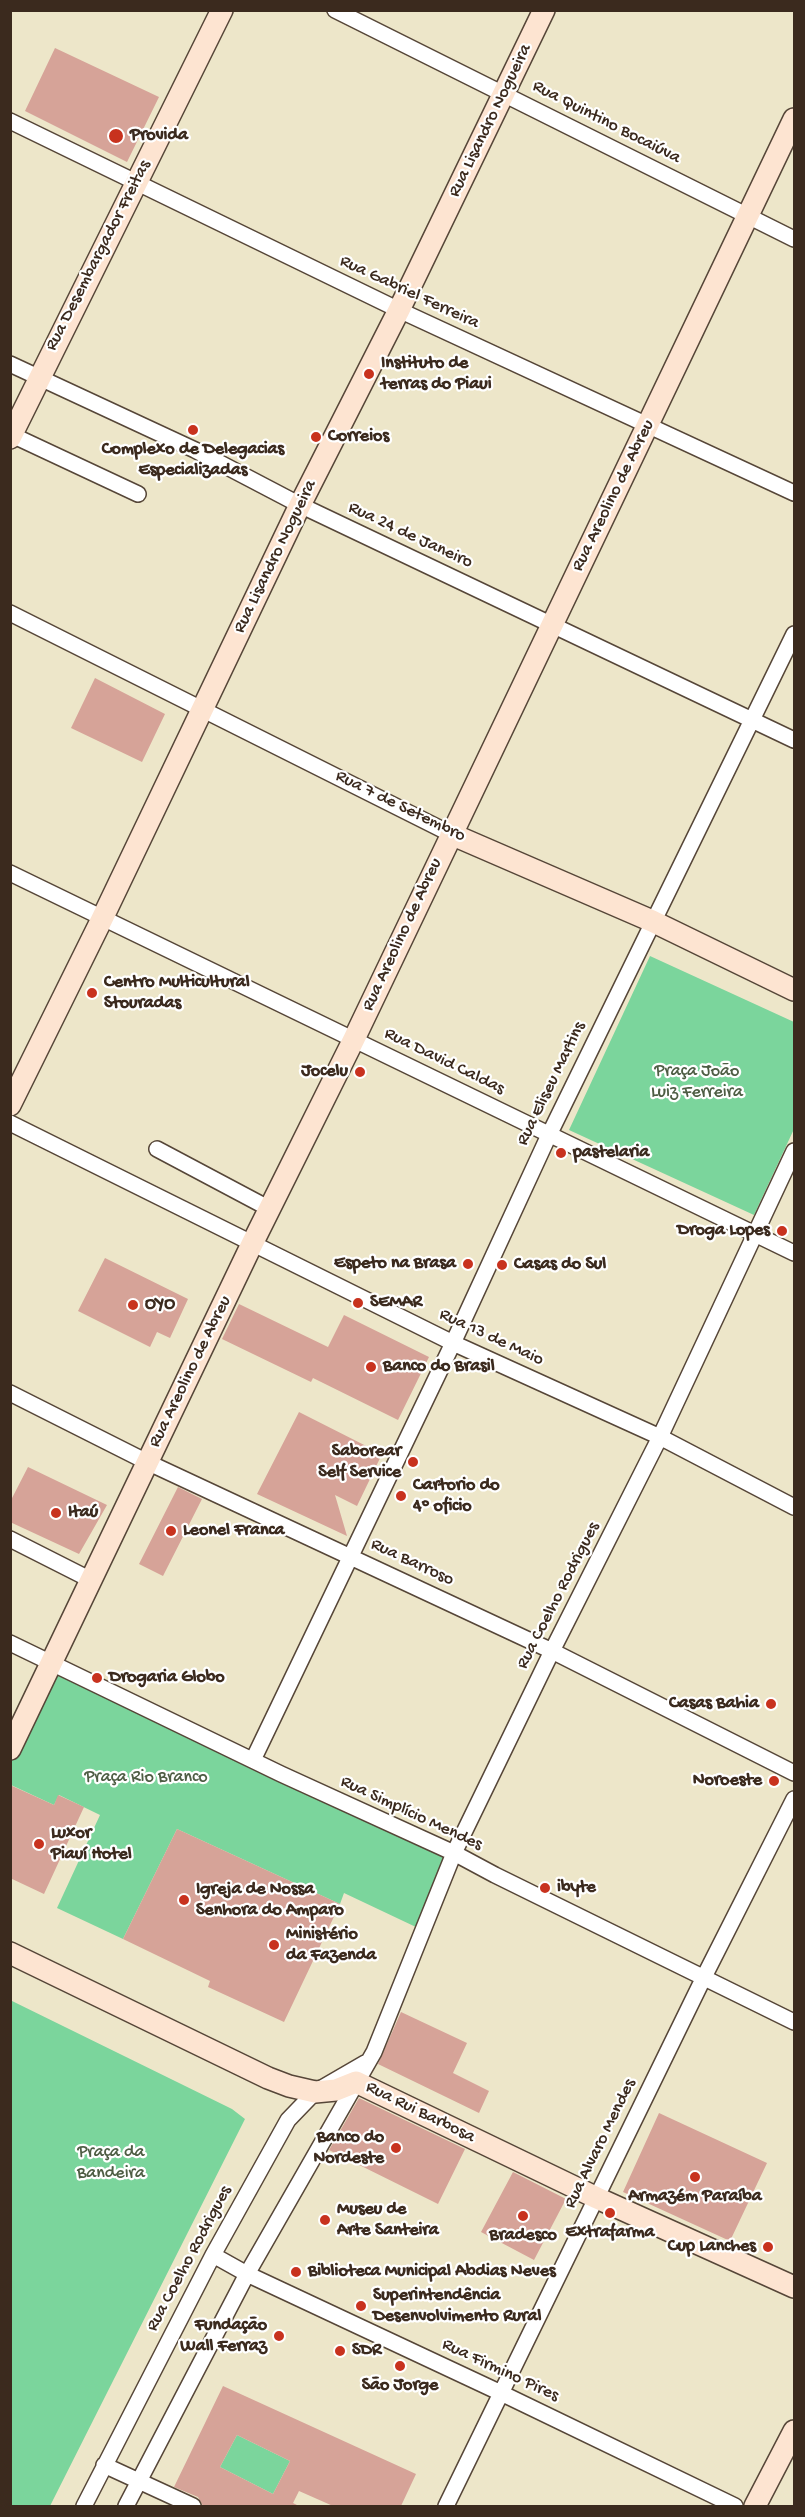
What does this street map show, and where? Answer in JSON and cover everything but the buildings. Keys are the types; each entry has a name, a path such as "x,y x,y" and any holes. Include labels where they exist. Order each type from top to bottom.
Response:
{"street":[{"name":"Rua Desembargador Freitas","path":"11,436 222,10"},
{"name":"Rua Quintino Bocaiúva","path":"335,10 795,239"},
{"name":"Rua Lisandro Nogueira","path":"10,1105 102,919 300,505 399,310 544,10"},
{"name":"Rua Areolino de Abreu","path":"10,1749 252,1244 354,1039 795,119"},
{"name":"Rua Gabriel Ferreira","path":"10,121 399,310 795,493"},
{"name":"Rua 24 de Janeiro","path":"10,364 195,450 300,505 795,740"},
{"path":"11,436 138,494"},
{"name":"Rua 7 de Setembro","path":"10,613 451,834 652,921 795,990"},
{"name":"Rua Eliseu Martins","path":"253,1760 652,921 795,634"},
{"name":"Rua David Caldas","path":"10,873 549,1136 795,1253"},
{"name":"Rua 13 de Maio","path":"10,1123 453,1343 660,1437 795,1507"},
{"path":"157,1149 270,1209"},
{"name":"Rua Coelho Rodrigues","path":"247,2274 374,2052 454,1853 552,1651 660,1437 795,1151"},
{"name":"Rua Barroso","path":"10,1394 147,1462 552,1651 795,1773"},
{"path":"10,1539 91,1580"},
{"name":"Rua Simplício Mendes","path":"10,1643 52,1661 142,1708 454,1853 795,2022"},
{"name":"Rua Alvaro Mendes","path":"446,2506 704,1977 795,1799"},
{"name":"Rua Rui Barbosa","path":"10,1953 267,2078 315,2092 336,2090 356,2082 597,2198 795,2287"},
{"name":"Rua Coelho Rodrigues","path":"84,2506 213,2255 288,2120 315,2092 368,2062"},
{"name":"Rua Firmino Pires","path":"213,2255 247,2274 735,2506"},
{"path":"126,2506 247,2274"},
{"path":"755,2506 795,2431"},
{"path":"104,2465 193,2506"}],"green space":[{"name":"Praça João Luiz Ferreira","path":"650,956 794,1022 794,1129 754,1215 569,1130"},
{"name":"Praça Rio Branco","path":"54,1669 447,1854 418,1928 344,1893 340,1904 177,1829 123,1939 57,1908 100,1815 59,1795 54,1805 11,1785 11,1762"},
{"name":"Praça da Bandeira","path":"10,2000 232,2109 245,2119 50,2506 11,2506"},
{"path":"237,2435 290,2461 273,2494 220,2467"}],"place":[{"name":"Provida","path":"116,136"},
{"name":"Instituto de terras do Piaui","path":"369,374"},
{"name":"Complexo de Delegacias Especializadas","path":"193,430"},
{"name":"Correios","path":"316,437"},
{"name":"Centro Multicultural Stouradas","path":"92,993"},
{"name":"Jocelu","path":"360,1072"},
{"name":"pastelaria","path":"561,1153"},
{"name":"Droga Lopes","path":"782,1231"},
{"name":"Espeto na Brasa","path":"468,1264"},
{"name":"Casas do Sul","path":"502,1265"},
{"name":"SEMAR","path":"358,1303"},
{"name":"OYO","path":"133,1305"},
{"name":"Banco do Brasil","path":"371,1367"},
{"name":"Saborear Self Service","path":"413,1462"},
{"name":"Cartorio do 4º oficio","path":"401,1496"},
{"name":"Itaú","path":"56,1513"},
{"name":"Leonel Franca","path":"171,1531"},
{"name":"Drogaria Globo","path":"97,1678"},
{"name":"Casas Bahia","path":"771,1704"},
{"name":"Noroeste","path":"774,1781"},
{"name":"Luxor Piauí Hotel","path":"39,1844"},
{"name":"ibyte","path":"545,1888"},
{"name":"Igreja de Nossa Senhora do Amparo","path":"184,1900"},
{"name":"Ministério da Fazenda","path":"274,1945"},
{"name":"Banco do Nordeste","path":"396,2148"},
{"name":"Armazém Paraíba","path":"695,2177"},
{"name":"Extrafarma","path":"610,2213"},
{"name":"Bradesco","path":"523,2216"},
{"name":"Museu de Arte Santeira","path":"325,2220"},
{"name":"Cup Lanches","path":"768,2247"},
{"name":"Biblioteca Municipal Abdias Neves","path":"296,2272"},
{"name":"Superintendência Desenvolvimento Rural","path":"361,2306"},
{"name":"Fundação Wall Ferraz","path":"279,2336"},
{"name":"SDR","path":"340,2351"},
{"name":"São Jorge","path":"400,2366"}]}
